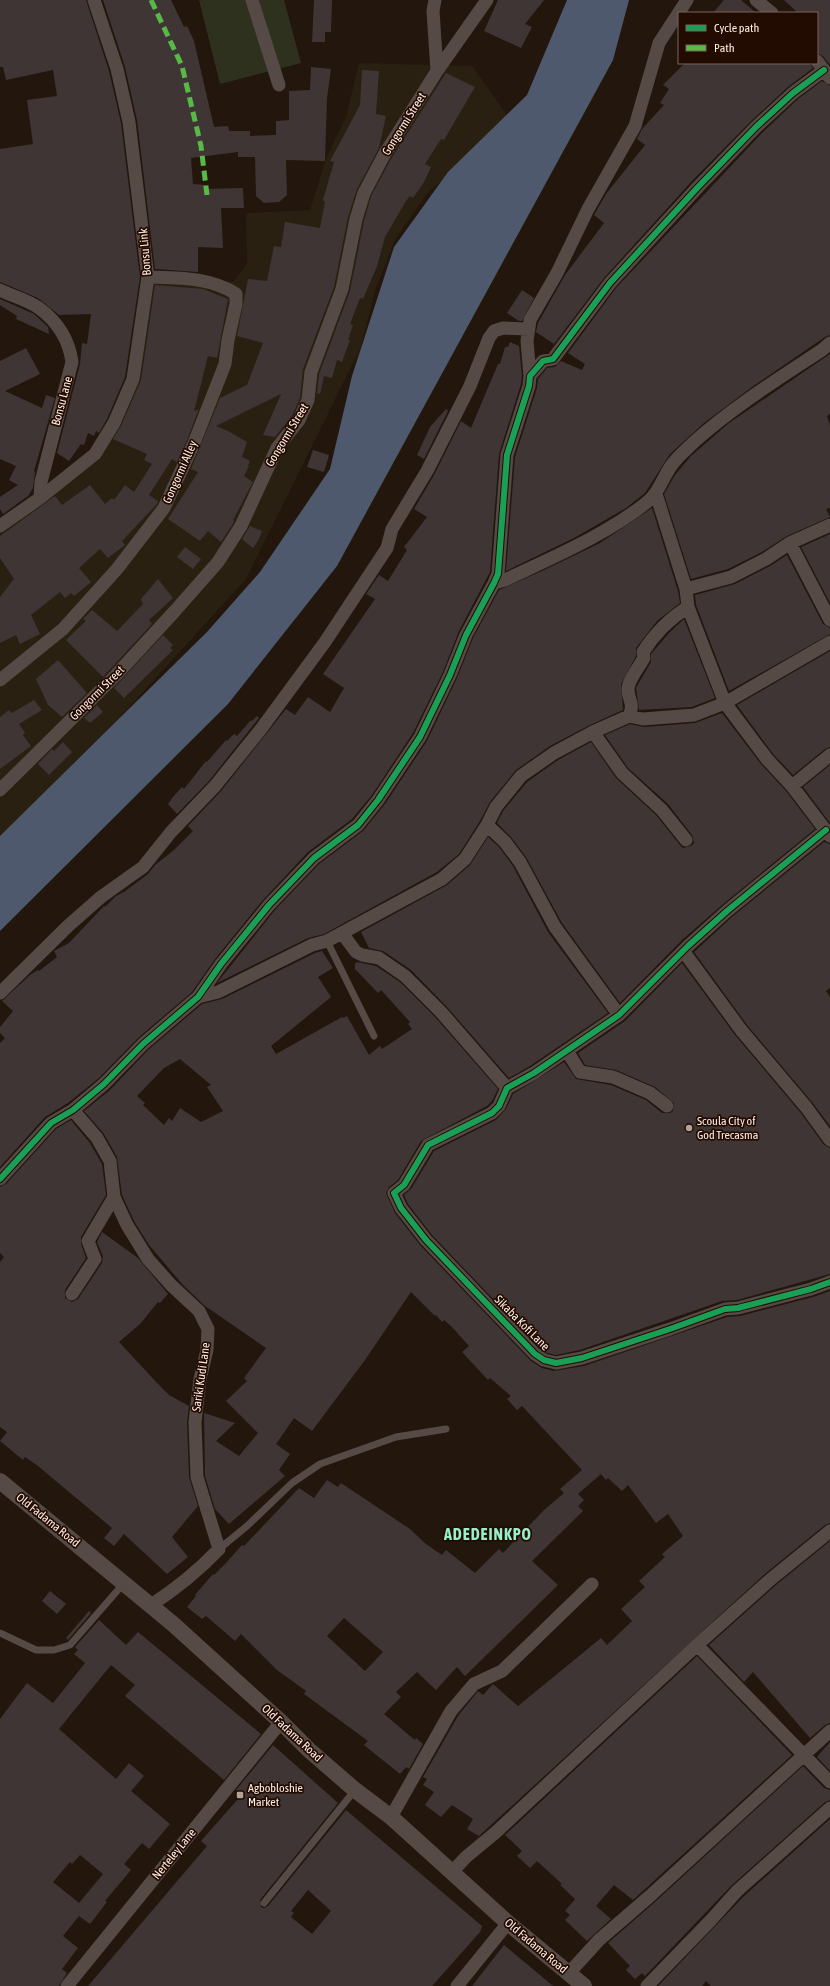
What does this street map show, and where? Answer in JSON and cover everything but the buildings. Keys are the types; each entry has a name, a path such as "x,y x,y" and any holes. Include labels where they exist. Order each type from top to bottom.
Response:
{"street":[{"name":"Bonsu Link","path":"40,498 95,454 114,423 133,379 148,277 130,122 117,68 94,0"},
{"path":"252,0 279,85"},
{"path":"435,0 433,12 437,71"},
{"name":"Gongormi Street","path":"0,790 116,675 218,562 240,526 277,448 299,420 308,400 311,372 342,289 356,219 364,193 384,155 437,71 487,0"},
{"path":"679,12 687,0"},
{"path":"756,0 771,12"},
{"path":"0,1179 52,1123 73,1110 104,1084 144,1044 198,997 221,964 270,905 314,858 358,825 378,800 420,737 450,675 466,635 498,574 507,455 529,386 530,376 527,341 530,320 557,273 588,210 635,126 659,43 678,14"},
{"path":"530,376 543,361 553,359 610,283 740,143 794,93 824,69"},
{"name":"Gongormi Alley","path":"0,680 63,629 117,569 164,508 194,443 225,364 228,340 236,304 236,294 227,288 190,278 148,277"},
{"name":"Bonsu Lane","path":"0,290 39,308 60,330 69,345 72,362 41,482 40,498"},
{"path":"0,993 68,926 101,897 143,867 171,832 215,786 261,729 325,642 386,548 392,529 427,471 470,386 489,338 494,331 503,328 528,329"},
{"path":"494,583 576,545 628,516 656,494 671,465 695,442 740,405 822,350 830,343"},
{"path":"342,933 356,952 362,955 379,958 405,976 441,1012 507,1088 534,1073 619,1015 684,952 688,946 727,911 828,833 792,786 767,759 725,703 688,607 686,589 656,494"},
{"path":"0,526 40,498"},
{"path":"686,589 731,577 766,559 790,543 830,526"},
{"path":"790,543 830,620"},
{"path":"629,716 633,708 628,687 634,673 644,658 643,652 654,635 674,616 688,607"},
{"path":"198,997 218,992 312,944 327,941 442,878 464,859 487,825 496,807 521,776 554,753 593,732 629,716 643,719 694,715 725,703 830,642"},
{"path":"593,732 622,773 662,810 686,840"},
{"path":"792,786 830,755"},
{"path":"487,825 505,842 520,862 555,927 619,1015"},
{"path":"684,952 741,1030 806,1107 830,1140"},
{"path":"567,1051 580,1072 613,1077 650,1093 667,1106"},
{"name":"Sikaba Kofi Lane","path":"507,1088 499,1106 492,1113 428,1145 407,1180 394,1193 401,1208 426,1240 535,1354 544,1360 556,1363 582,1358 725,1309 738,1308 811,1289 830,1282"},
{"name":"Sariki Kudi Lane","path":"73,1110 97,1138 110,1161 114,1197 127,1225 148,1259 171,1285 199,1312 208,1328 207,1350 200,1379 195,1422 197,1477 218,1550"},
{"path":"72,1294 95,1259 88,1241 114,1197"},
{"name":"Old Fadama Road","path":"0,1481 151,1605 281,1722 309,1750 355,1790 391,1817 508,1923 584,1986"},
{"path":"452,1872 466,1857 495,1833 770,1579 830,1531"},
{"path":"151,1605 170,1593 198,1570 218,1550"},
{"path":"391,1817 451,1711 474,1684 502,1671 592,1584"},
{"path":"697,1645 830,1782"},
{"name":"Nerteley Lane","path":"67,1986 281,1722"},
{"path":"568,1974 599,1940 650,1896 830,1731"},
{"path":"647,1986 712,1920 737,1891 830,1808"},
{"path":"457,1986 508,1923"}],"lane":[{"path":"327,941 374,1036"},
{"path":"218,1550 247,1526 292,1483 320,1464 396,1437 446,1429"},
{"path":"0,1634 36,1650 54,1650 70,1645 124,1582"},
{"path":"264,1903 355,1790"}],"shaded area":[{"path":"359,63 472,66 512,122 428,192 395,240 376,288 360,349 246,579 62,781 0,843 0,525 91,450 135,371 153,277 188,274 233,282 247,264 246,213 310,210 327,156 346,117"}],"green space":[{"path":"199,0 284,0 301,63 220,84"}],"water":[{"path":"567,0 629,0 613,60 337,566 228,704 0,931 0,836 207,632 260,572 330,469 352,376 394,247 448,172 527,95"}],"marked path":[{"path":"151,0 182,66 201,146 207,195"}],"cycle path":[{"path":"0,1179 51,1123 73,1110 104,1084 143,1044 198,997 221,964 269,905 314,858 358,825 378,800 420,737 450,675 466,635 498,574 507,455 529,386 530,376 543,361 553,359 610,283 698,187 756,127 793,93 824,70"},
{"path":"826,830 727,911 688,946 619,1015 534,1073 507,1088 499,1106 492,1113 428,1145 404,1185 394,1193 401,1208 426,1240 535,1354 544,1360 556,1363 582,1358 725,1309 738,1308 811,1289 830,1282"}],"place":[{"name":"Scoula City of God Trecasma","path":"689,1128"},
{"name":"Agbobloshie Market","path":"240,1795"}],"district":[{"name":"ADEDEINKPO","path":"488,1534"}]}
